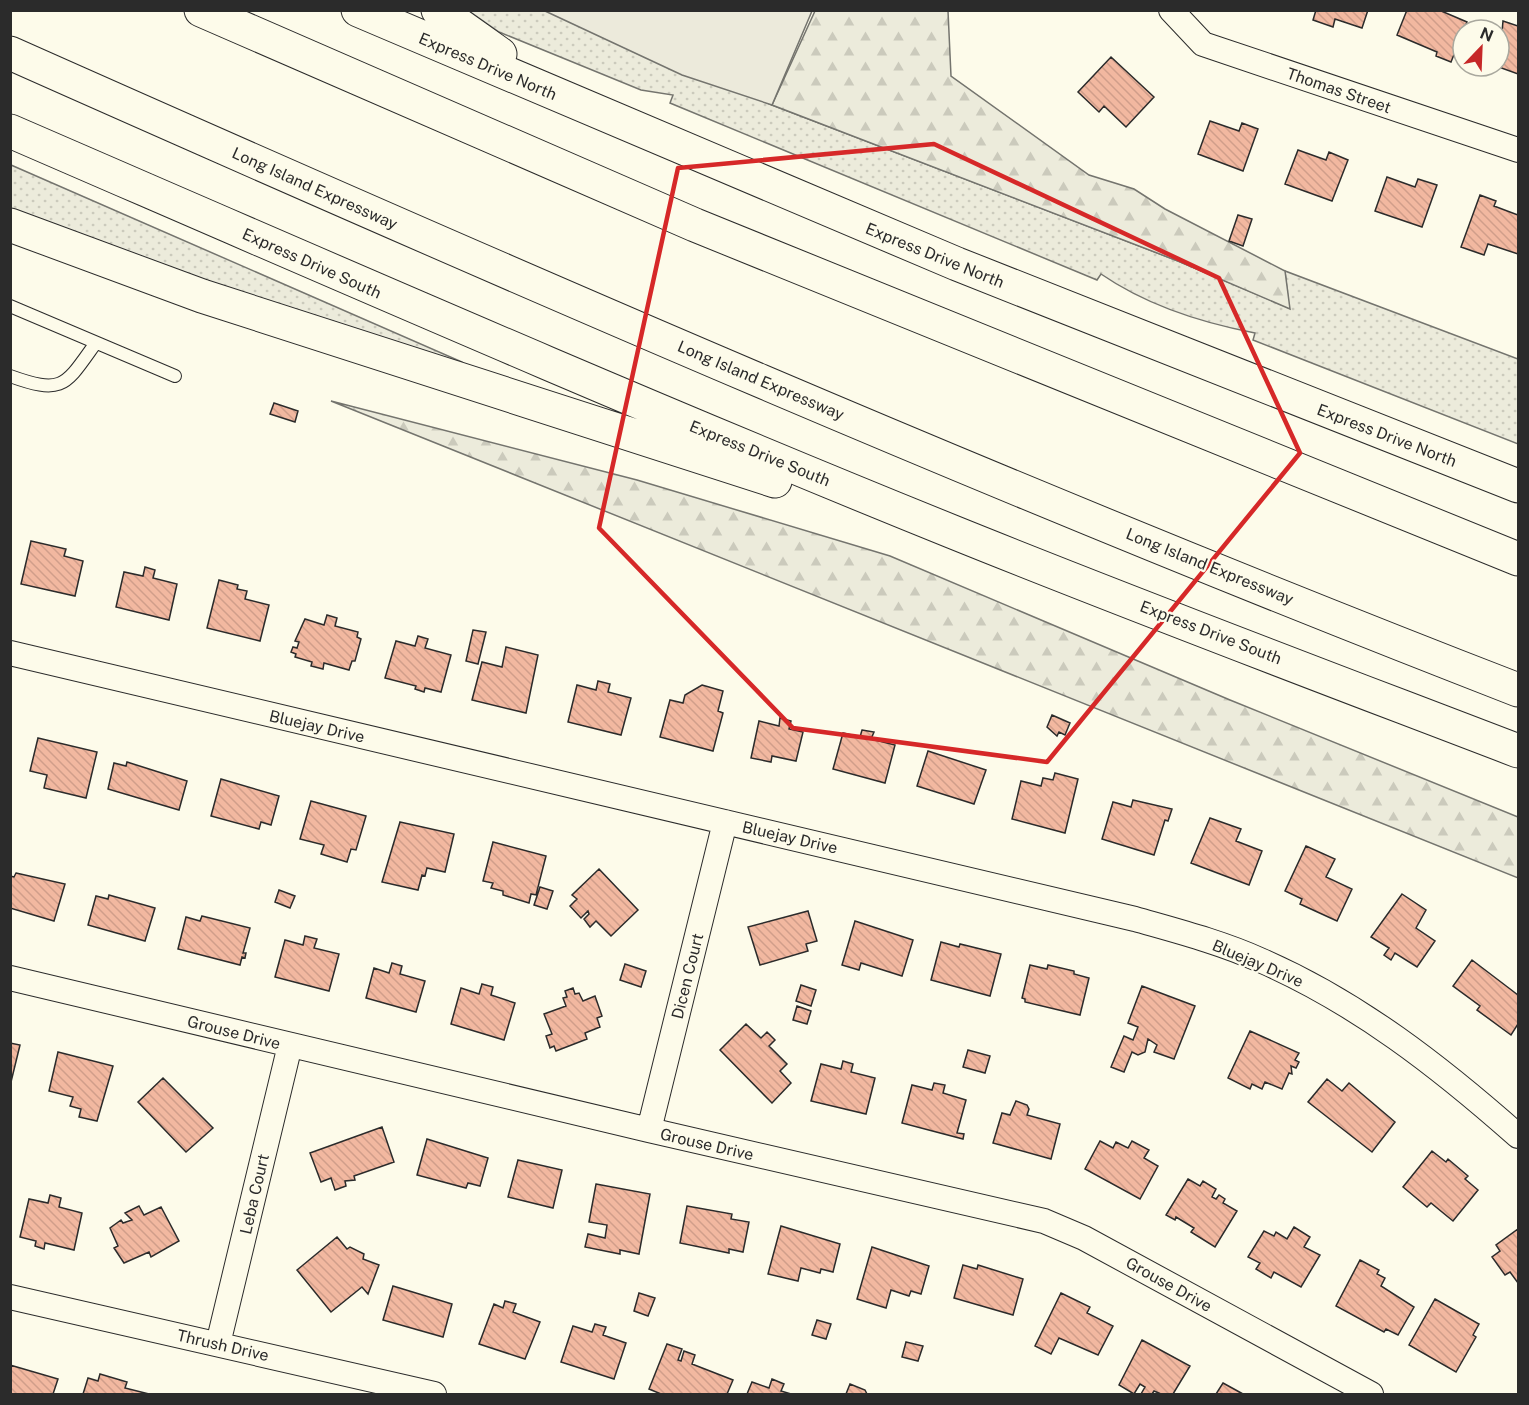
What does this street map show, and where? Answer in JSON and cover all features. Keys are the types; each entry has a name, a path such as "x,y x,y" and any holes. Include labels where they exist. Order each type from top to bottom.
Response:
{"highway":[{"path":"201,10 695,225 1518,560"},
{"name":"Express Drive North","path":"358,10 585,108 1048,301 1518,486"},
{"path":"438,10 461,30 585,108"},
{"name":"Long Island Expressway","path":"10,53 650,333 1009,484 1518,690"},
{"name":"Express Drive South","path":"10,131 567,372 956,533 1518,751"},
{"path":"10,225 277,321 643,436 762,477 956,533"}],"street":[{"name":"Thomas Street","path":"1171,10 1203,44 1518,150"},
{"name":"Bluejay Drive","path":"10,653 1135,919 1196,936 1260,960 1334,996 1405,1042 1518,1136"},
{"name":"Dicen Court","path":"649,1130 725,822"},
{"name":"Grouse Drive","path":"10,978 1044,1221 1084,1238 1371,1395"},
{"name":"Leba Court","path":"218,1344 290,1045"},
{"name":"Thrush Drive","path":"10,1297 434,1395"}],"lane":[{"path":"10,306 175,376"},
{"path":"10,376 35,385 55,386 69,380 95,344"}],"highlighted area":[{"path":"934,144 1219,278 1300,453 1047,762 793,728 599,528 678,168"}],"green space":[{"path":"469,11 549,11 772,105 1178,261 1289,308 1285,271 1518,359 1518,444 1253,340 1255,333 1215,324 1156,304 1101,274 1097,280 670,103 673,95 641,90 499,32"},
{"path":"815,11 948,11 951,76 1089,175 1134,189 1165,209 1285,271 1290,309 1178,261 772,105"},
{"path":"11,165 462,362 463,369 351,334 11,210"},
{"path":"331,401 637,480 890,556 1230,700 1518,817 1518,878"}],"shaded area":[{"path":"545,11 812,11 772,105 682,75"}],"building":[{"path":"1316,10 1368,10 1362,28 1335,19 1333,27 1313,20"},
{"path":"1407,10 1439,10 1458,18 1451,18 1451,62 1436,56 1437,52 1397,35"},
{"path":"1511,24 1518,26 1518,74 1511,71"},
{"path":"1111,57 1154,97 1126,127 1104,106 1099,112 1078,92"},
{"path":"1210,121 1239,131 1242,123 1258,129 1243,171 1198,154"},
{"path":"1298,150 1326,160 1329,152 1348,160 1332,201 1285,184"},
{"path":"1387,177 1415,187 1418,179 1437,185 1422,227 1375,211"},
{"path":"1480,195 1496,201 1494,206 1518,215 1518,254 1488,244 1484,255 1461,247"},
{"path":"1238,215 1252,219 1243,246 1229,241"},
{"path":"274,403 298,411 295,422 270,414"},
{"path":"31,541 66,549 64,556 83,561 75,596 21,584"},
{"path":"145,567 155,570 153,578 177,584 169,620 116,607 124,572 143,576"},
{"path":"219,580 238,585 237,589 247,591 245,599 269,605 260,641 207,628"},
{"path":"327,615 337,618 335,626 358,632 357,637 361,639 355,661 352,661 349,670 324,663 323,669 311,666 312,662 295,657 296,654 291,652 293,647 297,648 299,642 295,641 305,619 324,625"},
{"path":"473,630 486,632 478,664 466,661"},
{"path":"418,636 428,639 425,648 451,655 441,692 425,688 424,692 415,689 416,686 385,678 396,641 415,646"},
{"path":"506,647 538,655 526,713 472,700 482,662 502,667"},
{"path":"598,681 610,684 608,692 631,698 621,735 568,722 577,685 596,690"},
{"path":"702,685 723,691 718,711 723,713 713,751 660,737 670,700 683,703 685,695"},
{"path":"1052,715 1070,723 1065,735 1059,732 1057,736 1047,727"},
{"path":"780,718 791,721 789,729 803,732 796,761 772,756 771,762 751,758 759,721 779,726"},
{"path":"862,730 874,732 871,739 895,745 885,783 833,769 843,733 860,737"},
{"path":"38,738 97,752 86,798 44,788 47,775 30,771"},
{"path":"928,751 986,770 974,804 917,786"},
{"path":"127,762 187,781 179,810 108,789 114,763 126,766"},
{"path":"1055,773 1078,779 1065,833 1012,819 1021,781 1041,786 1043,778 1053,780"},
{"path":"221,779 279,796 271,825 261,822 259,829 211,816"},
{"path":"1133,800 1172,809 1168,821 1165,820 1154,855 1102,839 1113,802 1131,807"},
{"path":"311,801 366,816 356,850 351,849 347,862 321,854 324,845 300,839"},
{"path":"1210,818 1241,829 1236,841 1262,851 1249,885 1191,863"},
{"path":"400,822 454,834 445,872 427,868 425,876 422,875 418,890 382,882"},
{"path":"493,842 546,856 536,895 531,894 529,903 503,895 503,891 491,888 493,883 483,881"},
{"path":"1306,846 1335,859 1326,877 1352,889 1337,921 1300,904 1302,899 1285,891"},
{"path":"599,869 638,910 611,936 596,921 590,927 584,919 589,914 588,911 581,918 570,906 577,899 572,895"},
{"path":"16,873 65,884 54,921 10,908 10,876 14,877"},
{"path":"540,887 553,891 547,909 534,905"},
{"path":"279,890 295,896 290,908 275,902"},
{"path":"1402,894 1426,910 1416,928 1435,941 1417,967 1395,953 1391,960 1384,955 1389,948 1371,937"},
{"path":"109,895 155,908 145,941 88,925 96,896 108,899"},
{"path":"808,911 817,941 806,944 808,951 760,965 748,927"},
{"path":"202,916 250,928 243,953 246,953 245,958 242,957 240,965 178,949 186,917 200,921"},
{"path":"855,921 913,940 902,976 861,963 859,970 842,965"},
{"path":"305,936 317,939 314,948 339,954 329,991 275,977 285,940 303,945"},
{"path":"941,942 1001,954 990,996 931,980"},
{"path":"1472,960 1518,995 1518,1024 1511,1035 1477,1010 1480,1006 1453,986"},
{"path":"392,963 402,966 400,974 425,981 416,1012 366,998 374,968 389,973"},
{"path":"625,964 646,971 641,987 620,980"},
{"path":"1030,965 1047,969 1048,965 1074,971 1074,974 1089,978 1080,1015 1025,1002 1022,998"},
{"path":"482,984 493,987 491,995 515,1003 504,1040 451,1024 461,988 479,994"},
{"path":"801,985 816,990 811,1006 796,1001"},
{"path":"1142,986 1195,1006 1174,1059 1154,1052 1157,1045 1148,1039 1145,1052 1138,1055 1132,1052 1124,1072 1111,1067 1124,1036 1133,1040 1138,1027 1128,1023"},
{"path":"573,988 575,994 579,993 583,1001 595,996 602,1016 597,1018 600,1027 585,1033 587,1039 556,1051 554,1046 550,1048 546,1036 552,1034 544,1014 566,1006 563,998 567,997 565,991"},
{"path":"797,1006 811,1011 807,1024 793,1020"},
{"path":"746,1024 761,1038 767,1032 775,1040 769,1046 787,1064 780,1071 791,1083 772,1103 720,1050"},
{"path":"1250,1031 1299,1053 1295,1060 1299,1062 1296,1068 1291,1066 1292,1074 1289,1073 1282,1089 1265,1082 1262,1089 1252,1084 1250,1089 1228,1078"},
{"path":"10,1043 20,1045 11,1082 10,1082"},
{"path":"968,1050 990,1056 985,1073 963,1067"},
{"path":"58,1052 113,1066 97,1121 79,1117 81,1109 70,1106 73,1097 49,1091"},
{"path":"843,1061 853,1064 851,1072 875,1078 866,1114 811,1101 821,1064 841,1069"},
{"path":"163,1078 213,1128 186,1152 138,1102"},
{"path":"1327,1079 1342,1091 1349,1083 1395,1122 1372,1152 1308,1102"},
{"path":"934,1083 945,1085 943,1093 966,1100 957,1133 964,1134 963,1139 902,1123 912,1085 932,1090"},
{"path":"1016,1101 1027,1105 1029,1109 1027,1115 1060,1124 1051,1159 993,1143 1002,1113 1010,1115"},
{"path":"382,1127 394,1162 354,1176 355,1180 345,1181 346,1186 335,1190 331,1178 321,1182 310,1153"},
{"path":"427,1139 488,1158 480,1186 468,1183 466,1188 417,1175"},
{"path":"1100,1141 1113,1148 1116,1142 1128,1148 1132,1141 1149,1150 1144,1158 1158,1166 1140,1199 1085,1169"},
{"path":"1432,1151 1446,1162 1448,1159 1468,1176 1465,1179 1478,1190 1453,1221 1431,1203 1427,1207 1403,1187"},
{"path":"518,1160 562,1170 553,1208 508,1197"},
{"path":"1188,1179 1200,1186 1203,1181 1216,1189 1212,1197 1216,1199 1219,1195 1225,1199 1223,1203 1237,1211 1215,1247 1191,1232 1194,1228 1176,1217 1175,1220 1166,1215"},
{"path":"596,1184 650,1194 639,1254 620,1250 620,1254 585,1247 588,1234 605,1238 607,1225 589,1222"},
{"path":"50,1195 61,1198 59,1207 82,1213 74,1250 45,1243 44,1249 35,1246 36,1241 20,1237 29,1199 48,1203"},
{"path":"139,1206 144,1215 161,1207 179,1241 151,1257 149,1252 124,1263 114,1248 118,1246 110,1228 121,1220 123,1223 132,1220 125,1213"},
{"path":"687,1206 732,1214 731,1219 749,1222 743,1252 729,1249 729,1253 680,1243"},
{"path":"781,1226 840,1244 833,1272 821,1269 820,1273 801,1268 798,1281 768,1274"},
{"path":"1294,1227 1310,1237 1304,1247 1320,1255 1301,1287 1274,1272 1271,1278 1256,1269 1260,1263 1248,1257 1264,1231 1274,1236 1276,1232 1287,1239"},
{"path":"1518,1229 1518,1283 1510,1272 1505,1275 1492,1257 1500,1251 1496,1245"},
{"path":"337,1237 347,1249 350,1247 364,1254 363,1259 379,1265 368,1294 362,1287 331,1312 297,1270"},
{"path":"872,1247 929,1266 921,1294 911,1291 909,1296 891,1290 886,1308 857,1299"},
{"path":"1360,1260 1379,1270 1377,1274 1385,1278 1381,1286 1414,1307 1398,1335 1386,1329 1384,1332 1336,1306"},
{"path":"963,1265 977,1269 978,1265 1023,1279 1013,1315 954,1298"},
{"path":"393,1286 452,1304 443,1337 383,1320"},
{"path":"639,1293 655,1298 648,1316 634,1311"},
{"path":"1061,1293 1090,1307 1087,1313 1113,1326 1098,1355 1059,1338 1051,1354 1035,1346"},
{"path":"1435,1299 1479,1324 1473,1335 1476,1337 1456,1372 1409,1345"},
{"path":"505,1301 516,1304 513,1312 540,1322 525,1359 479,1344 494,1304 503,1308"},
{"path":"817,1320 831,1324 826,1339 812,1335"},
{"path":"595,1324 606,1327 603,1335 626,1343 614,1379 561,1362 573,1326 592,1332"},
{"path":"1142,1340 1190,1366 1173,1394 1161,1394 1154,1391 1152,1394 1141,1394 1145,1387 1140,1384 1134,1394 1119,1385"},
{"path":"906,1342 923,1346 918,1361 902,1357"},
{"path":"667,1344 682,1349 678,1360 681,1361 684,1351 695,1355 692,1364 733,1380 727,1394 661,1394 649,1389"},
{"path":"10,1365 58,1379 53,1394 10,1394"},
{"path":"100,1374 127,1382 125,1388 149,1394 83,1394 88,1378 98,1381"},
{"path":"772,1379 784,1384 781,1391 791,1394 747,1394 752,1382 769,1388"},
{"path":"1223,1383 1243,1394 1216,1394"},
{"path":"850,1384 865,1390 867,1394 846,1394"}]}
